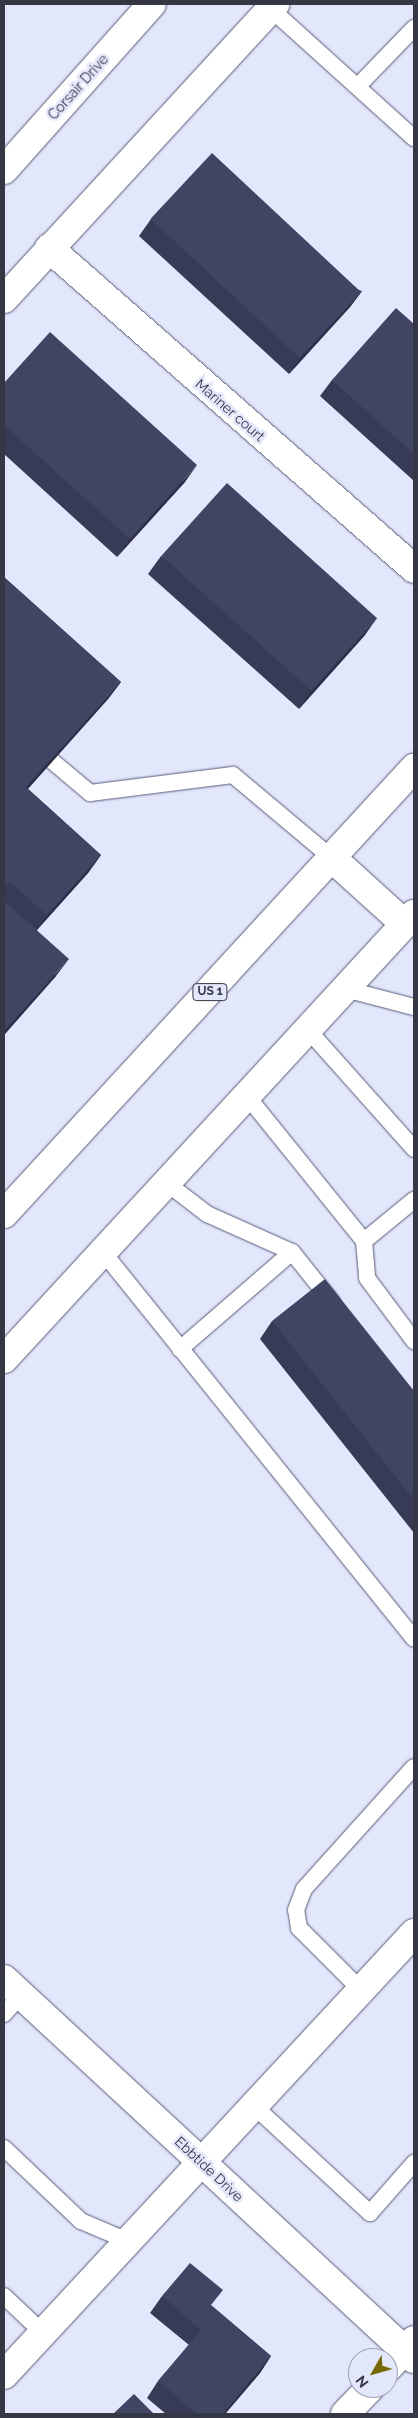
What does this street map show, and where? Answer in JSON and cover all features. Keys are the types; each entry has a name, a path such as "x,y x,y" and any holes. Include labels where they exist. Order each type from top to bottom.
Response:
{"street":[{"name":"Corsair Drive","path":"4,170 152,4"},
{"path":"4,299 273,6"},
{"name":"Mariner court","path":"49,248 414,569"},
{"name":"US 1","path":"4,1214 333,859 414,768"},
{"path":"4,1359 102,1252 168,1184 246,1096 309,1031 410,919 333,859"},
{"path":"4,2375 414,1933"},
{"name":"Ebbtide Drive","path":"10,1996 201,2162 405,2355"},
{"path":"345,2414 360,2398"}],"lane":[{"path":"273,6 414,138"},
{"path":"358,86 414,28"},
{"path":"52,762 90,793 233,775 333,859"},
{"path":"345,989 414,1007"},
{"path":"309,1031 414,1149"},
{"path":"246,1096 364,1240 367,1278 414,1341"},
{"path":"168,1184 207,1214 292,1252 341,1313"},
{"path":"364,1240 414,1200"},
{"path":"102,1252 414,1639"},
{"path":"180,1349 292,1252"},
{"path":"361,1990 299,1928 296,1910 304,1889 414,1767"},
{"path":"254,2106 370,2213 414,2163"},
{"path":"4,2148 81,2221 128,2241"},
{"path":"4,2296 43,2333"}],"building":[{"path":"212,153 361,292 300,358 151,219"},
{"path":"396,308 414,324 414,454 332,380"},
{"path":"50,332 197,465 130,539 4,425 4,383"},
{"path":"227,483 377,618 312,691 161,556"},
{"path":"4,577 121,682 26,787 101,855 47,915 10,882 4,888"},
{"path":"4,901 69,959 4,1031"},
{"path":"325,1279 414,1391 414,1500 272,1321"},
{"path":"190,2263 223,2290 211,2305 271,2356 223,2414 197,2414 158,2381 201,2330 162,2296"},
{"path":"134,2394 154,2414 113,2414"}]}
